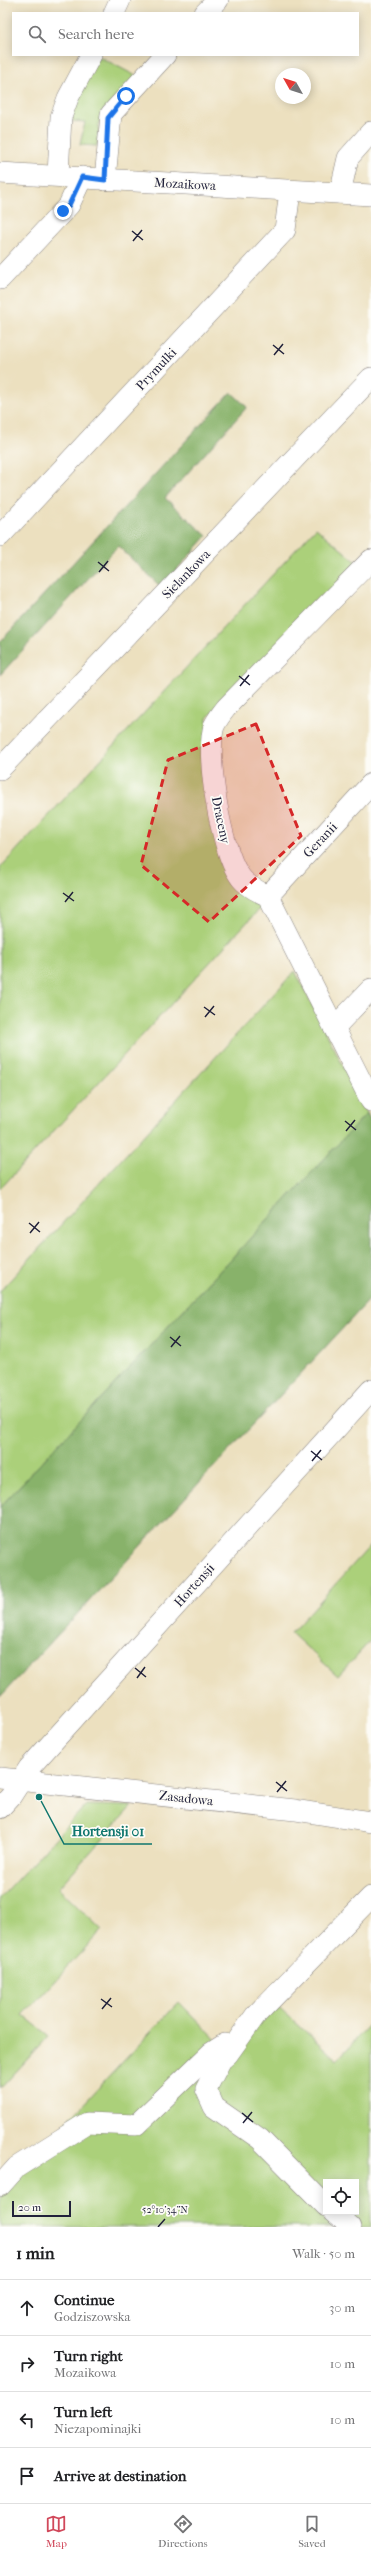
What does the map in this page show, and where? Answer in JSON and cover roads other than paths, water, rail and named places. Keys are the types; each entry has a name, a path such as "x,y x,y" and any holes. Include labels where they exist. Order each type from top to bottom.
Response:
{"street":[{"path":"114,12 120,0"},
{"path":"206,12 218,0"},
{"path":"58,175 61,117 68,98 90,56"},
{"path":"105,180 108,118 164,56"},
{"path":"340,193 348,158 371,132"},
{"name":"Mozaikowa","path":"0,173 58,175 105,180 371,195"},
{"path":"0,279 69,205 82,177"},
{"name":"Prymulki","path":"0,536 285,230 290,191"},
{"name":"Sielankowa","path":"0,769 371,378"},
{"name":"Draceny","path":"268,896 244,882 231,861 215,791 211,752 214,725 226,708 371,560"},
{"name":"Geranii","path":"268,896 371,784"},
{"path":"268,896 371,1101"},
{"path":"334,1028 371,989"},
{"name":"Hortensji","path":"0,1808 11,1796 10,1780 29,1768 371,1390"},
{"name":"Zasadowa","path":"10,1780 295,1810 371,1822"},
{"path":"323,2203 260,2140 214,2107 206,2089 212,2074 255,2016 371,1897"},
{"path":"0,2186 18,2167 87,2123 136,2125 211,2053 240,2036"},
{"path":"337,2215 351,2227"}],"place":[{"name":"Hortensji 01","path":"39,1797"}]}
